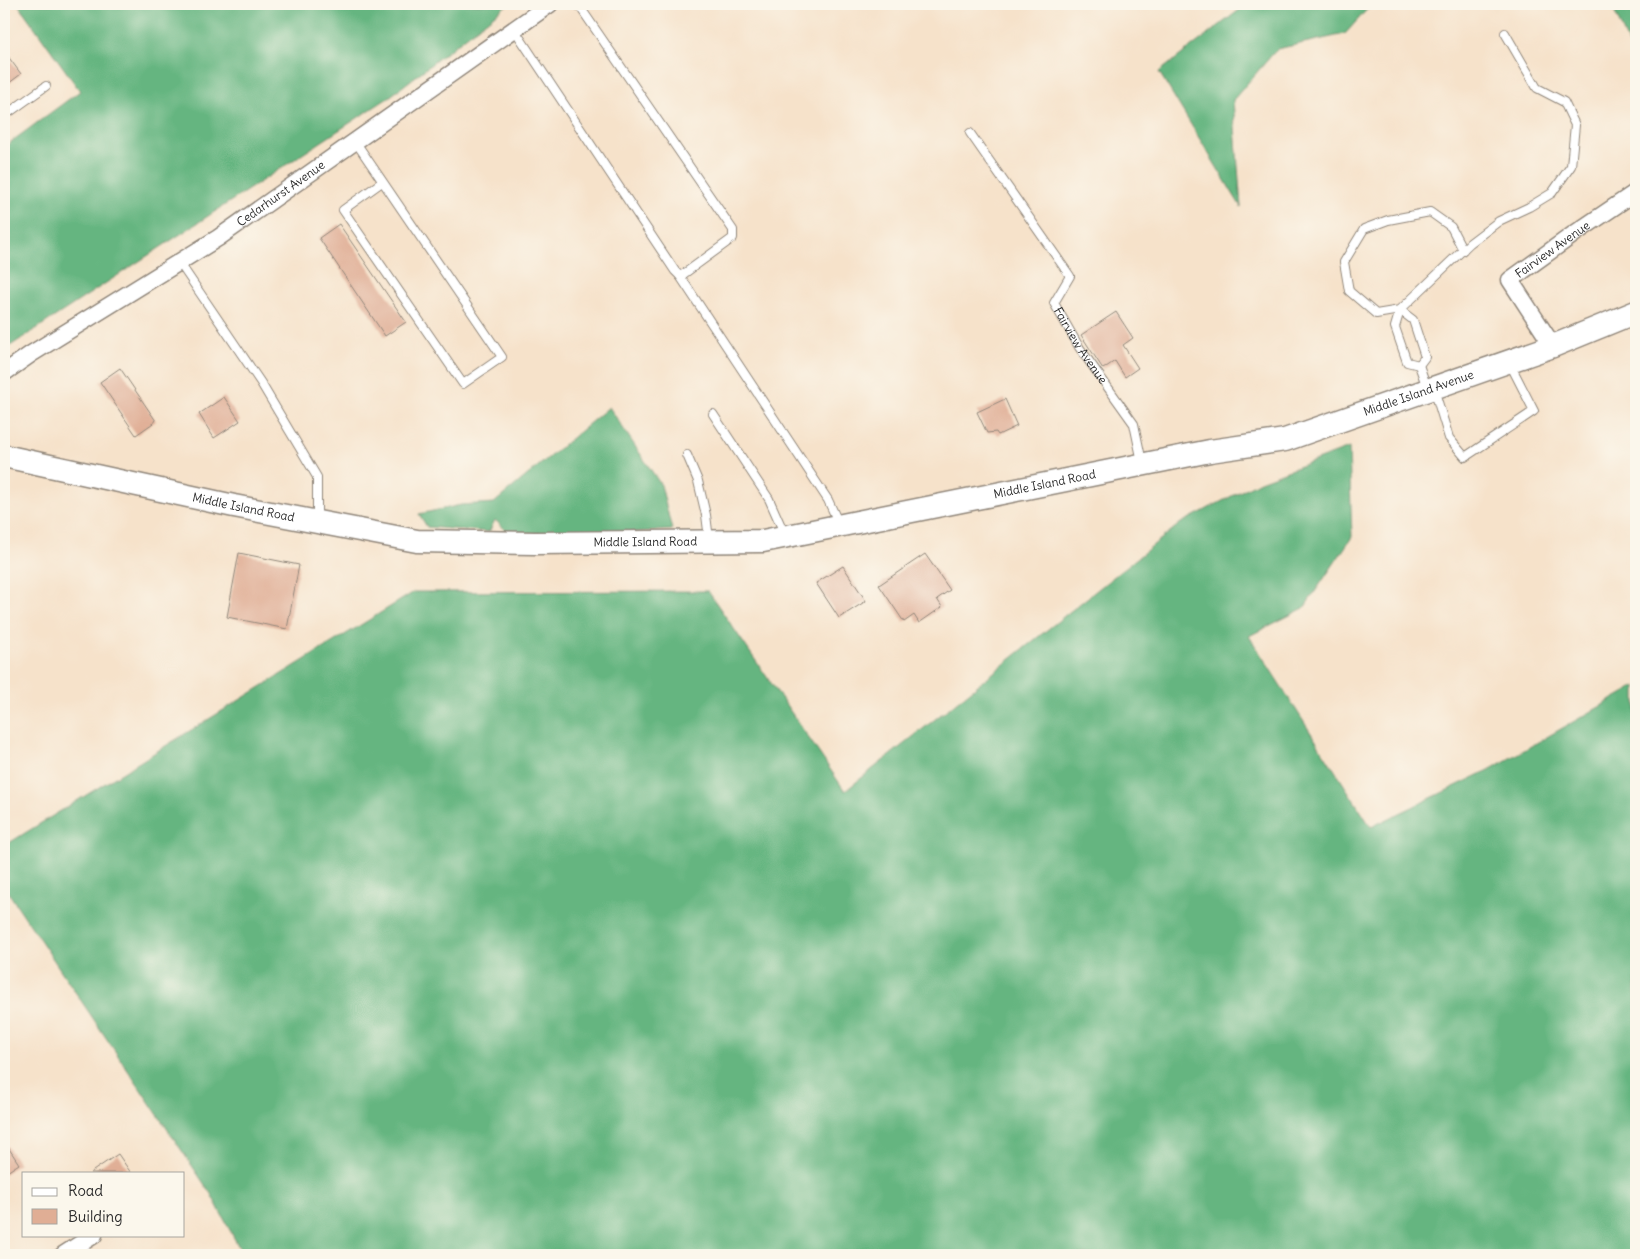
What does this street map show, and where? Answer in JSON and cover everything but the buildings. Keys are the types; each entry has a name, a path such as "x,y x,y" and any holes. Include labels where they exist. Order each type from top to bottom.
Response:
{"street":[{"name":"Cedarhurst Avenue","path":"4,373 31,354 218,238 550,4"},
{"name":"Fairview Avenue","path":"1552,346 1510,280 1636,192"},
{"path":"1552,346 1636,312"},
{"name":"Middle Island Avenue","path":"1285,440 1552,346"},
{"name":"Middle Island Road","path":"4,456 234,506 417,541 535,543 709,542 763,541 1210,451 1285,440"},
{"path":"63,1255 92,1236"}],"lane":[{"path":"578,4 733,230 733,238 680,276"},
{"path":"514,29 823,492 840,526"},
{"path":"1419,365 1407,362 1398,336 1395,327 1400,310 1463,250 1499,220 1529,207 1552,193 1571,166 1574,125 1564,102 1537,88 1505,33"},
{"path":"4,116 46,86"},
{"name":"Fairview Avenue","path":"970,133 1070,276 1054,302 1079,347 1134,424 1143,464"},
{"path":"355,141 502,357 463,384 343,210 382,182"},
{"path":"1419,365 1425,357 1413,320 1400,310 1376,314 1349,291 1344,262 1364,230 1388,220 1430,212 1451,227 1463,250"},
{"path":"179,262 261,383 317,477 317,522"},
{"path":"1419,365 1449,438 1464,457 1534,411 1508,361"},
{"path":"712,414 769,499 786,536"},
{"path":"687,455 698,481 706,516 709,542"}],"green space":[{"path":"18,4 508,4 388,98 4,350 4,147 80,91"},
{"path":"1247,4 1372,4 1345,34 1277,49 1233,100 1241,207 1159,72"},
{"path":"1611,4 1636,4 1636,61"},
{"path":"609,407 661,485 672,530 590,535 508,532 495,520 489,532 427,527 419,514 461,505 494,503"},
{"path":"1349,448 1352,537 1304,608 1249,636 1371,827 1489,770 1636,686 1636,1255 243,1255 211,1194 4,886 4,846 414,592 708,591 845,791 1181,523 1260,481"}]}
